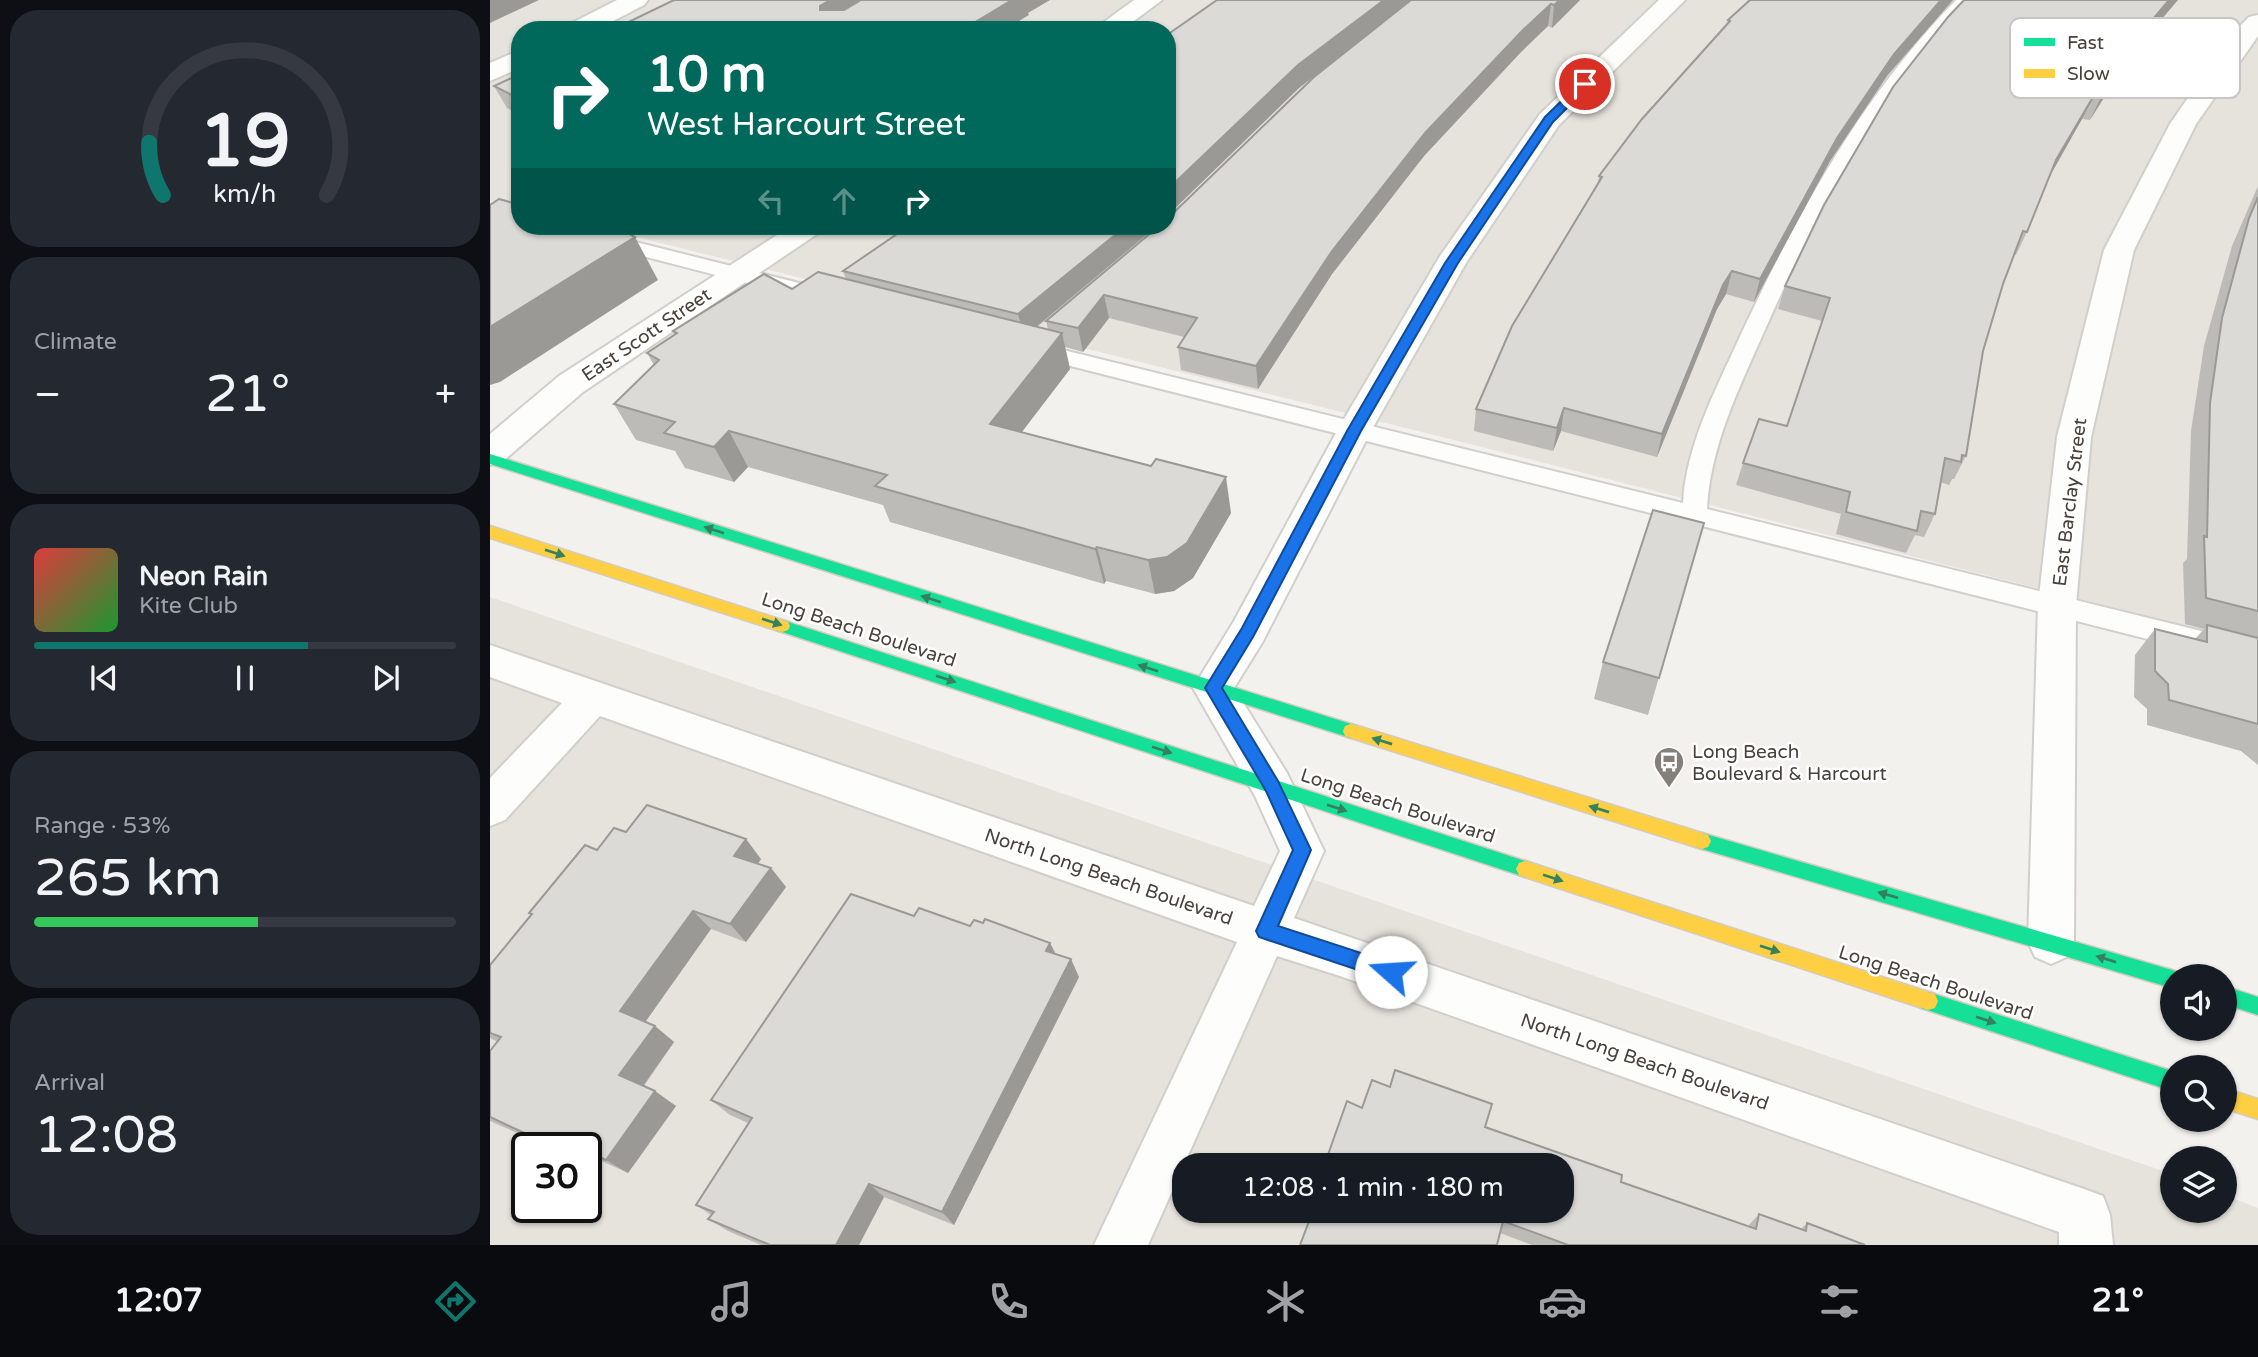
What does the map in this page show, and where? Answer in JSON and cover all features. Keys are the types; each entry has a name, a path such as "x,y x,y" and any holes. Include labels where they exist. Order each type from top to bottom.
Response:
{"main road":[{"path":"490,459 1651,825 2160,975"},
{"name":"Long Beach Boulevard","path":"490,532 2160,1077"},
{"path":"2237,999 2258,1006"},
{"path":"2237,1102 2258,1109"}],"street":[{"path":"595,21 636,0"},
{"path":"1118,21 1150,0"},
{"path":"1121,1245 1302,850 1272,786 1213,688 1248,632 1354,431 1451,263 1549,120 1673,0"},
{"name":"East Barclay Street","path":"2240,40 2258,22"},
{"path":"490,73 511,62"},
{"name":"East Barclay Street","path":"2051,942 2057,605 2074,437 2119,250 2183,124 2201,98"},
{"name":"East Scott Street","path":"490,453 571,384 796,235"},
{"name":"North Long Beach Boulevard","path":"490,661 1266,931 1366,963 2085,1230"},
{"path":"490,807 593,697"}],"lane":[{"path":"1693,516 1698,475 1733,374 1798,236 1849,143 1905,68 1965,0"},
{"path":"584,235 844,301"},
{"path":"1049,331 1023,347 2258,656"}],"shaded area":[{"path":"490,0 2258,0 2258,644 1422,432 628,235 1176,235 1176,21 511,21 511,206 490,201"},
{"path":"490,597 2160,1170 2160,1223 2237,1223 2237,1200 2258,1208 2258,1245 490,1245"}],"building":[{"path":"674,0 830,0 820,6 820,10 844,10 861,0 1012,0 977,21 631,21"},
{"path":"1217,0 1384,0 1298,65 1176,181 1176,29"},
{"path":"1411,0 1560,0 1554,5 1551,4 1523,30 1425,133 1332,251 1256,366 1178,347 1197,318 1104,295 1078,328 1046,321 1148,235 1176,235 1176,210 1314,77"},
{"path":"1750,0 1941,0 1894,54 1837,138 1760,279 1732,271 1723,285 1662,434 1564,408 1557,428 1476,409 1512,326 1602,177 1599,176 1642,119 1730,21 1728,20"},
{"path":"1964,0 2169,0 2154,18 2010,18 2010,98 2092,98 2056,160 2027,232 2023,231 2003,284 1983,351 1966,456 1962,455 1961,462 1945,458 1935,514 1921,511 1917,531 1846,512 1850,492 1743,463 1759,419 1787,426 1830,298 1785,286 1824,205 1893,87"},
{"path":"511,78 511,94 494,86"},
{"path":"2258,197 2258,611 2206,598 2204,536 2207,537 2210,403 2222,318 2249,218"},
{"path":"499,199 511,202 511,235 635,237 490,327 490,205"},
{"path":"896,235 1115,235 1018,314 843,271"},
{"path":"818,272 1062,333 990,424 1151,466 1156,459 1226,477 1187,543 1167,557 1148,560 1097,547 1095,549 875,486 887,475 729,431 714,447 664,433 675,422 614,404 659,360 647,353 677,333 673,331 764,274 792,289"},
{"path":"1653,510 1704,523 1659,678 1603,662"},
{"path":"2207,625 2258,638 2258,724 2169,700 2168,684 2155,671 2155,629 2207,642"},
{"path":"647,805 746,839 734,856 771,868 730,924 693,911 620,1011 655,1026 619,1075 655,1091 606,1160 602,1158 602,1132 522,1132 490,1117 490,1051 501,1037 490,1033 490,965 585,845 597,850 614,828 626,832"},
{"path":"851,894 914,916 919,908 970,926 974,920 983,923 985,919 1050,943 1046,951 1071,959 942,1212 869,1184 836,1245 770,1245 708,1219 714,1212 696,1205 752,1118 711,1100"},
{"path":"1395,1070 1492,1104 1485,1127 1559,1153 1329,1153 1347,1101 1362,1108 1372,1080 1390,1087"},
{"path":"1574,1158 1622,1175 1621,1182 1756,1229 1759,1214 1806,1231 1807,1223 1865,1245 1568,1245 1508,1223 1574,1223"},
{"path":"1308,1223 1502,1223 1497,1245 1300,1245"}],"traffic: fast":[{"path":"490,459 1351,731"},
{"path":"782,626 1525,869"},
{"path":"1702,841 2160,975"},
{"path":"2237,999 2258,1006"},
{"path":"1928,1001 2160,1077"}],"traffic: slow":[{"path":"490,532 782,626"},
{"path":"1351,731 1702,841"},
{"path":"1525,869 1928,1001"},
{"path":"2237,1102 2258,1109"}],"place":[{"name":"Long Beach Boulevard & Harcourt","path":"1669,789"}],"route":[{"path":"1391,972 1266,931 1302,850 1272,786 1213,688 1248,632 1354,431 1451,263 1549,120 1585,84"}]}
